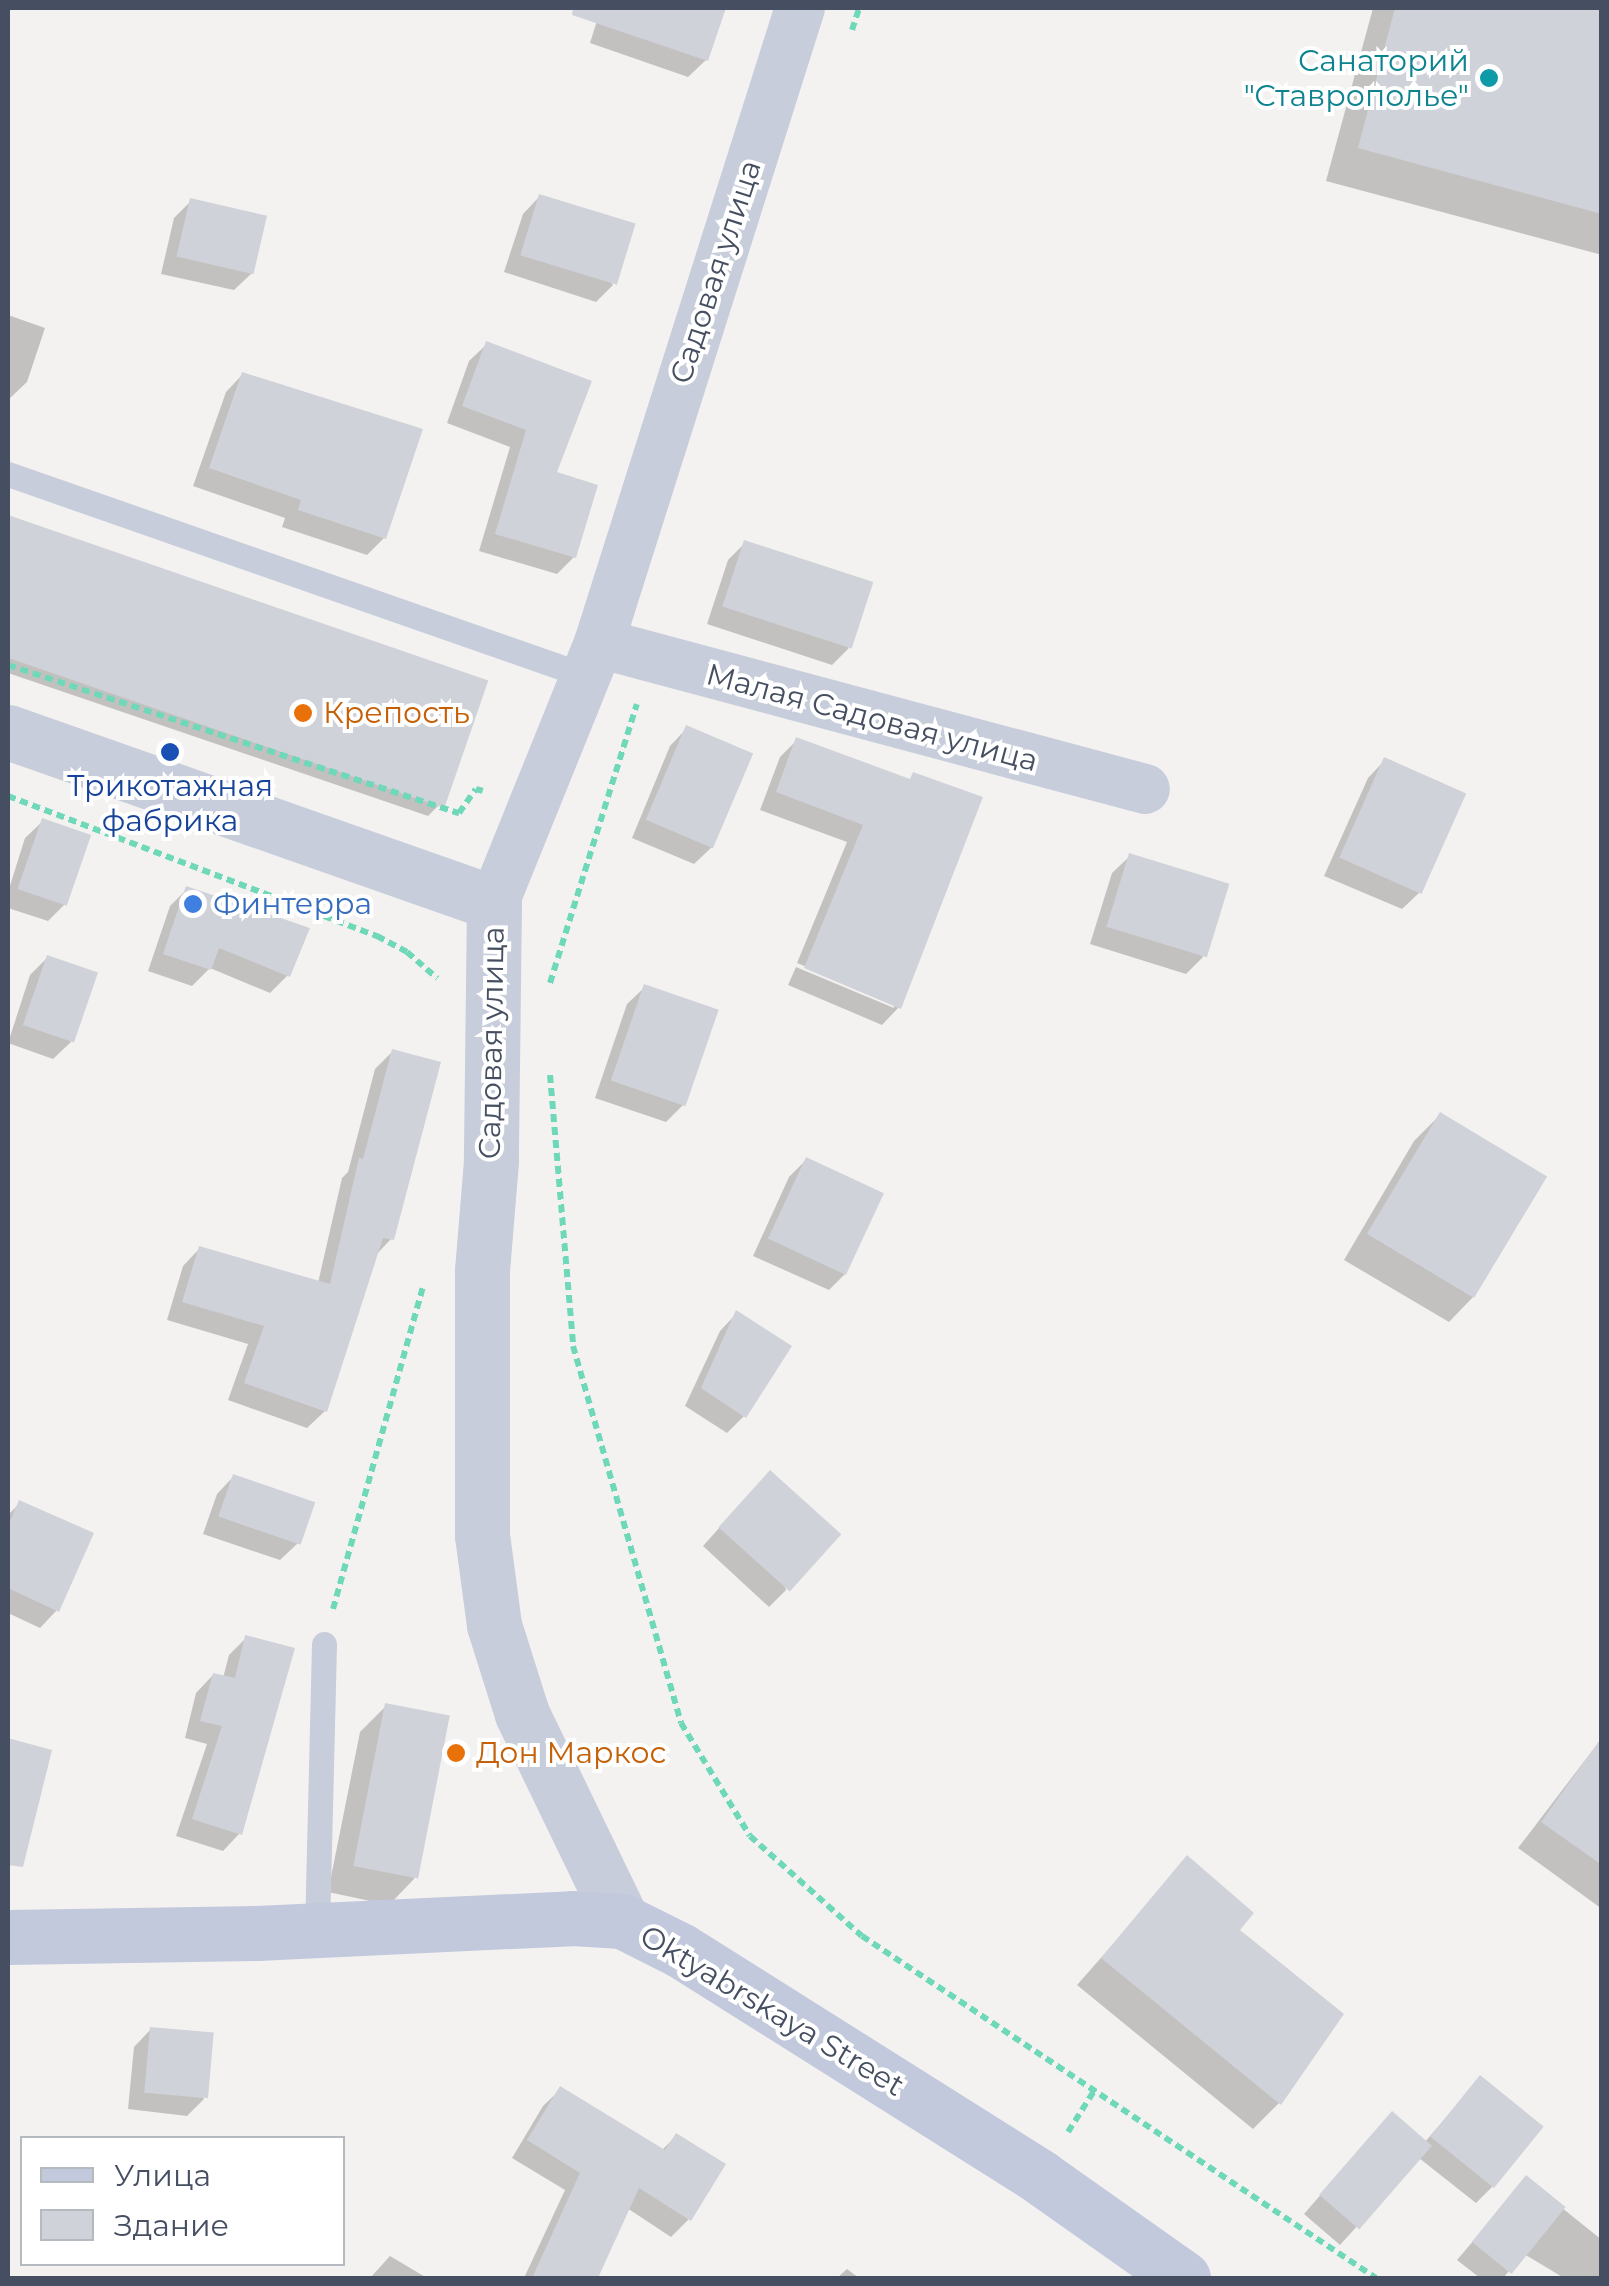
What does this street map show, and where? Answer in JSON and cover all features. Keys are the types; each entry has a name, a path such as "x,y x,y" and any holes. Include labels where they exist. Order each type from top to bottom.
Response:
{"main road":[{"name":"Oktyabrskaya Street","path":"8,1937 318,1931 572,1918 622,1922 680,1950 1040,2177 1183,2278"}],"street":[{"name":"Садовая улица","path":"622,1922 522,1714 494,1625 482,1534 482,1270 491,1162 494,903 528,827 533,802 592,660 800,8"},
{"name":"Малая Садовая улица","path":"592,660 650,660 1145,790"},
{"path":"8,732 494,903"}],"lane":[{"path":"8,474 592,660"},
{"path":"318,1931 324,1644"}],"path":[{"path":"847,45 859,8"},
{"path":"544,1002 650,660"},
{"path":"8,665 459,813 476,789 533,802 598,826"},
{"path":"8,796 377,936 435,974 444,989"},
{"path":"549,1059 573,1346 681,1723 750,1836 862,1936 1376,2278"},
{"path":"324,1644 426,1278"}],"building":[{"path":"573,8 726,8 708,61 572,15"},
{"name":"Санаторий \"Ставрополье\"","path":"1395,8 1602,8 1602,214 1358,148"},
{"path":"539,194 636,224 617,285 520,255"},
{"path":"190,198 267,216 253,274 177,256"},
{"path":"486,341 592,381 557,472 598,485 576,558 495,534 526,430 462,406"},
{"path":"242,372 423,429 386,539 298,510 301,500 209,468"},
{"path":"8,515 488,680 444,808 8,658"},
{"path":"744,540 873,582 852,649 722,607"},
{"path":"686,725 753,754 713,848 646,820"},
{"path":"796,737 910,779 913,772 983,797 901,1009 804,968 863,825 776,792"},
{"path":"1384,757 1466,794 1421,894 1339,857"},
{"path":"42,818 91,835 67,906 18,889"},
{"path":"1129,853 1229,884 1207,957 1106,927"},
{"path":"186,886 310,928 290,977 219,948 211,970 163,954"},
{"path":"47,955 98,973 74,1043 23,1025"},
{"path":"644,984 719,1010 685,1106 611,1080"},
{"path":"392,1049 441,1062 394,1240 383,1238 327,1412 244,1383 264,1326 182,1302 199,1246 330,1284 359,1158 363,1159"},
{"path":"1440,1112 1547,1176 1474,1298 1367,1234"},
{"path":"806,1157 884,1193 846,1275 768,1239"},
{"path":"736,1310 792,1346 746,1418 701,1388"},
{"path":"770,1470 841,1534 790,1591 718,1527"},
{"path":"233,1474 315,1502 301,1545 218,1517"},
{"path":"19,1500 94,1533 59,1612 8,1588 8,1526"},
{"path":"245,1635 295,1648 242,1835 192,1819 222,1726 200,1721 213,1673 235,1678"},
{"path":"385,1703 450,1716 418,1879 353,1866"},
{"path":"1602,1737 1602,1865 1541,1822"},
{"path":"8,1738 52,1750 23,1867 8,1865"},
{"path":"1187,1855 1254,1913 1240,1930 1344,2014 1281,2105 1101,1958"},
{"path":"150,2027 214,2033 208,2098 144,2093"},
{"path":"1480,2075 1544,2127 1494,2188 1430,2136"},
{"path":"560,2086 665,2150 676,2133 726,2164 691,2221 639,2188 598,2278 532,2278 580,2173 527,2140"},
{"path":"1392,2111 1432,2146 1359,2230 1319,2195"},
{"path":"1526,2175 1566,2207 1512,2274 1472,2242"}],"place":[{"name":"Санаторий \"Ставрополье\"","path":"1489,78"},
{"name":"Крепость","path":"303,713"},
{"name":"Трикотажная фабрика","path":"170,752"},
{"name":"Финтерра","path":"193,904"},
{"name":"Дон Маркос","path":"456,1753"}]}
